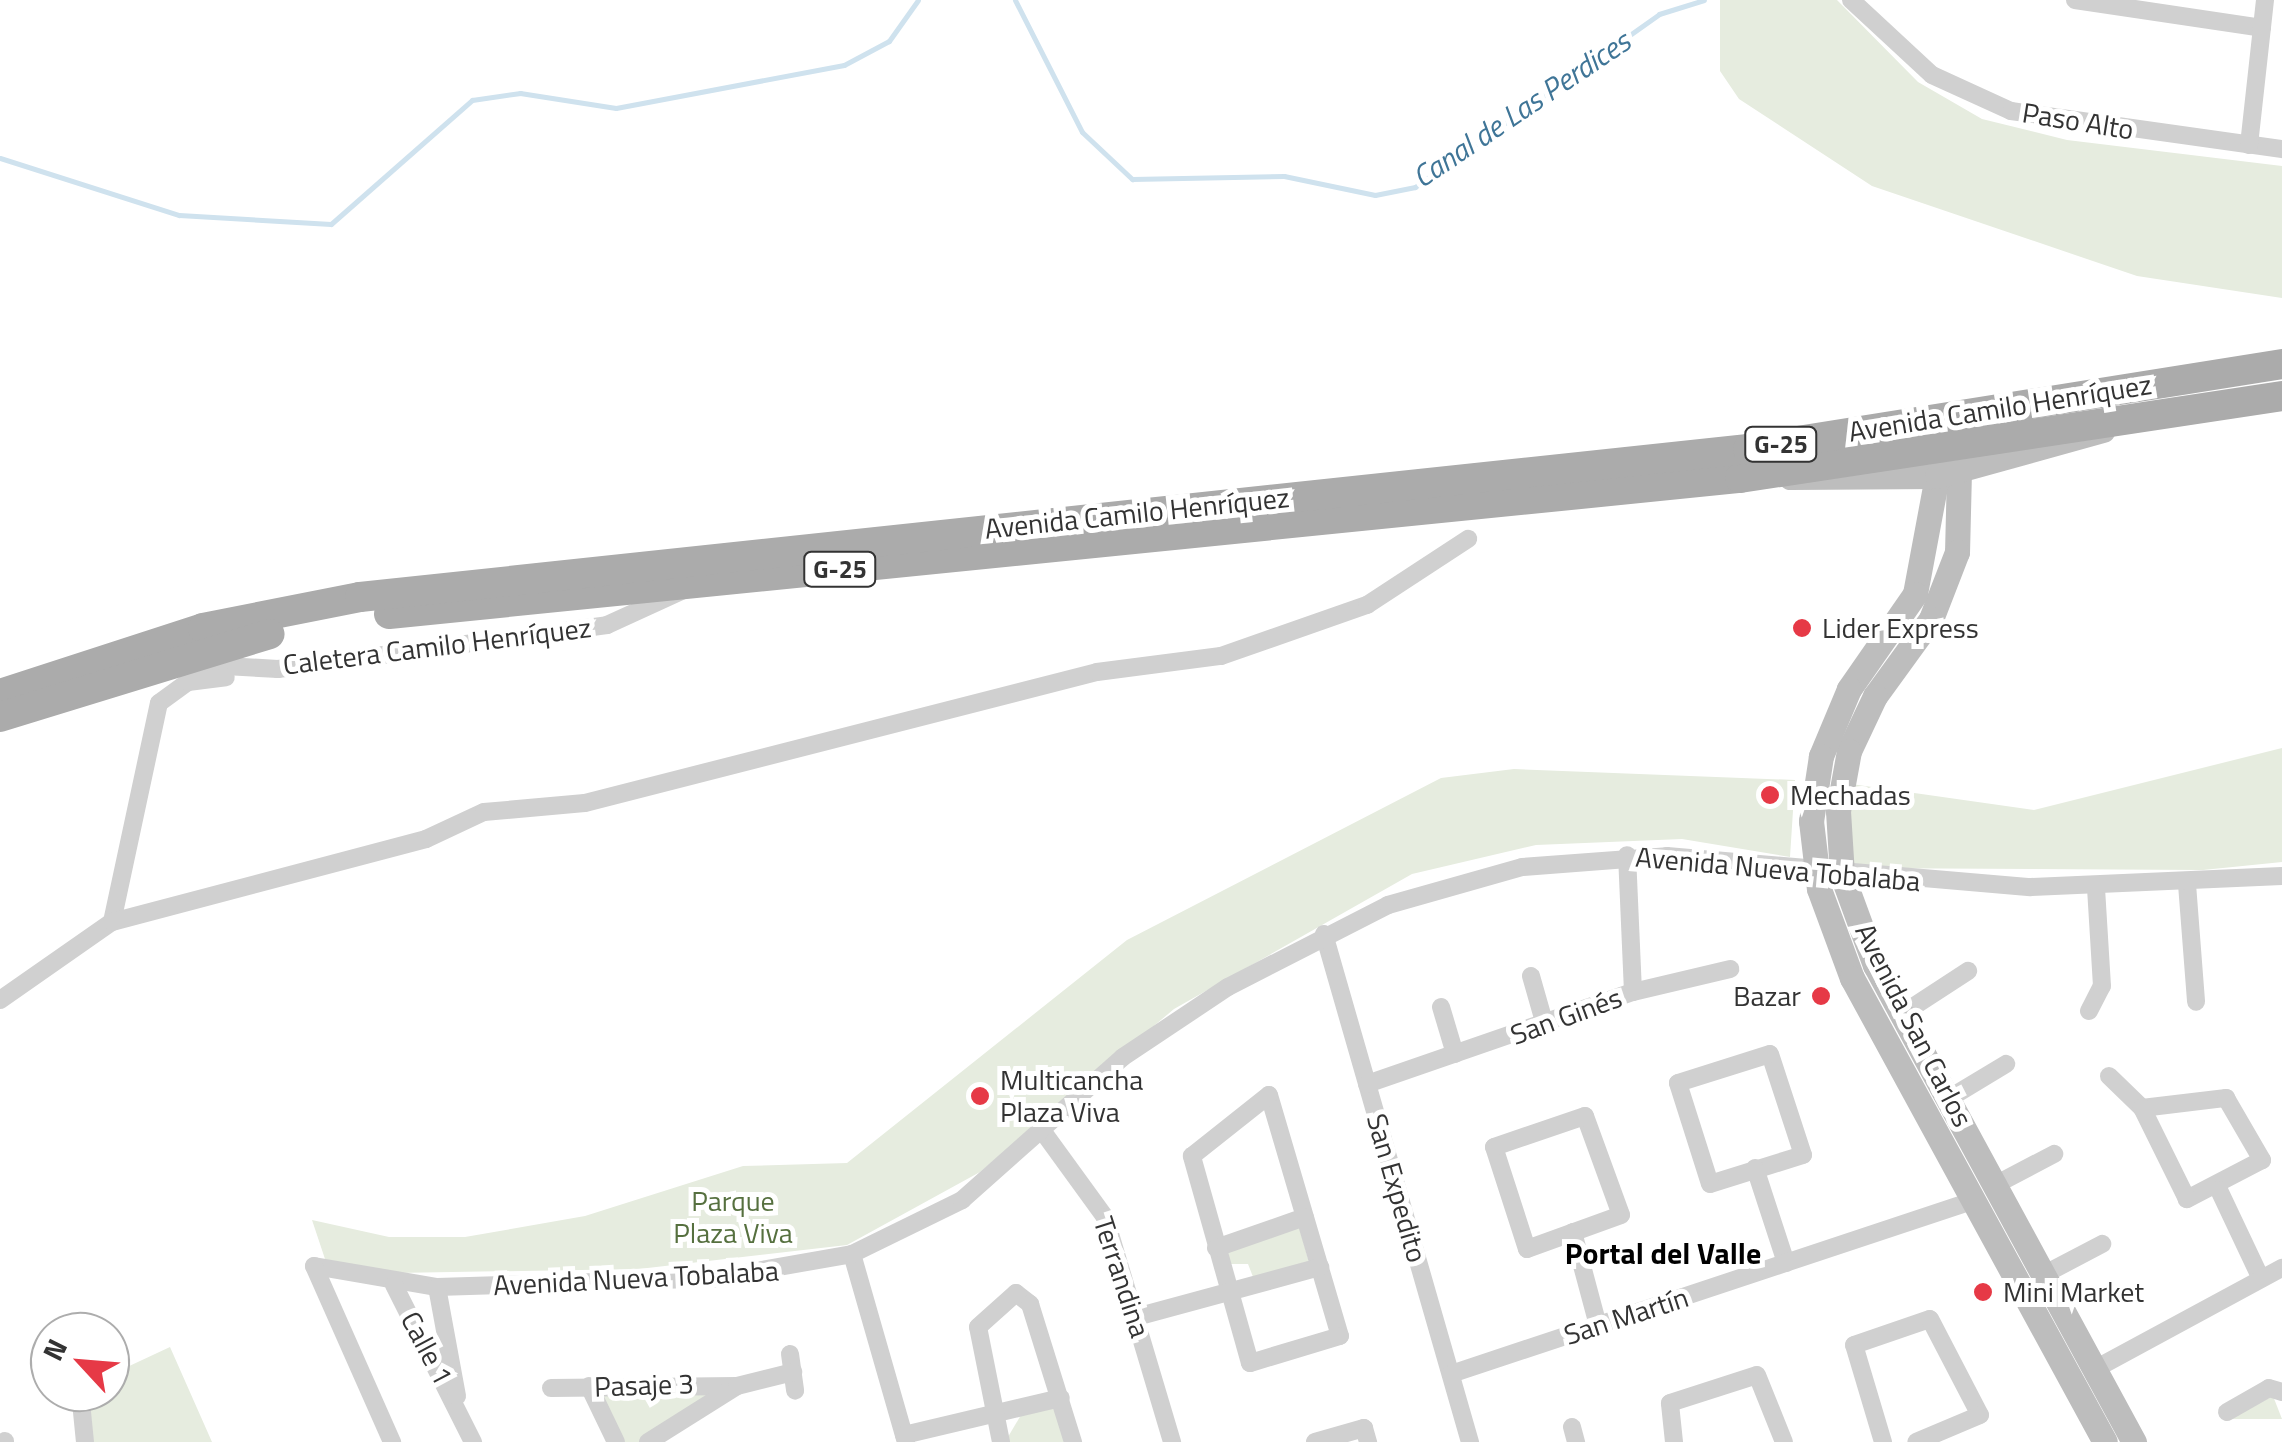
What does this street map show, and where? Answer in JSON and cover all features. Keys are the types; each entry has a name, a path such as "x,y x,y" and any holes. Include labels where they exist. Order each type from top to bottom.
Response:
{"main road":[{"name":"Avenida Camilo Henríquez","path":"0,694 202,628 360,597 1748,448 2282,364"},
{"path":"1928,420 1949,466 1976,432 2073,416 2155,384"},
{"name":"Avenida Camilo Henríquez","path":"0,718 174,660 381,615 1768,473 1949,466 2116,424 2282,396"},
{"name":"Avenida San Carlos","path":"1949,466 1930,544 1907,610 1828,733 1813,802 1852,978 2104,1442"},
{"name":"Avenida San Carlos","path":"1949,466 1956,552 1931,619 1875,696 1850,751 1829,874 2134,1442"},
{"path":"1930,544 1956,552"}],"street":[{"name":"Paso Alto","path":"1851,0 1932,76 2012,111 2282,149"},
{"path":"2075,0 2262,28"},
{"path":"2249,145 2265,0"},
{"path":"0,1000 112,922 426,840 484,812 585,803 1097,672 1221,656 1367,606 1468,539"},
{"name":"Caletera Camilo Henríquez","path":"174,660 278,669 607,625 692,585"},
{"path":"112,922 167,692 278,669"},
{"name":"Avenida Nueva Tobalaba","path":"392,1442 314,1266 394,1285 438,1287 716,1278 852,1254 962,1200 1154,1035 1324,934 1454,883 1627,856 1829,874 2096,887 2282,876"},
{"name":"San Ginés","path":"1368,1084 1632,992 1627,856"},
{"path":"2187,884 2196,1002"},
{"path":"2089,1011 2102,986 2096,887"},
{"name":"San Expedito","path":"1324,934 1470,1442"},
{"path":"1632,992 1730,970"},
{"path":"1902,1014 1968,971"},
{"path":"1531,976 1545,1024"},
{"path":"1441,1007 1455,1054"},
{"path":"1770,1054 1802,1155 1755,1168 1710,1184 1678,1083 1770,1054"},
{"path":"1948,1098 2006,1064"},
{"path":"2109,1076 2142,1108 2180,1194 2194,1201 2219,1190 2262,1160 2226,1098 2142,1108"},
{"path":"1269,1095 1306,1217 1340,1336 1250,1362 1192,1156 1269,1095"},
{"path":"1585,1116 1621,1216 1573,1232 1527,1249 1494,1147 1585,1116"},
{"name":"Terrandina","path":"1041,1129 1095,1197 1136,1317 1172,1442"},
{"path":"1995,1185 2054,1154"},
{"path":"1755,1168 1786,1263"},
{"path":"2219,1190 2261,1279"},
{"name":"San Martín","path":"1451,1374 1972,1201"},
{"path":"1216,1248 1306,1217"},
{"path":"1573,1232 1598,1325"},
{"path":"2044,1274 2102,1244"},
{"path":"852,1254 905,1439 1061,1398"},
{"path":"1136,1317 1320,1267"},
{"path":"2095,1369 2282,1268"},
{"name":"Calle 1","path":"394,1285 473,1442"},
{"name":"Calle 1","path":"438,1287 460,1411"},
{"path":"1001,1442 978,1327 1016,1292 1030,1304 1073,1442"},
{"path":"1883,1442 1854,1345 1924,1318 1980,1415 1928,1440"},
{"path":"648,1442 737,1386 792,1372"},
{"path":"1674,1442 1670,1403 1757,1376 1784,1442"},
{"path":"588,1386 616,1442"},
{"name":"Pasaje 3","path":"551,1388 737,1386"},
{"path":"2227,1412 2270,1388 2282,1392"},
{"path":"82,1412 84,1442"},
{"path":"1315,1442 1364,1428 1368,1442"}],"green space":[{"path":"1720,0 1837,0 1918,82 1982,119 2067,140 2282,166 2282,298 2137,276 1872,186 1739,99 1720,71"},
{"path":"2282,748 2282,862 2203,870 1846,868 1851,784 2034,810"},
{"name":"Parque Plaza Viva","path":"1514,769 1795,780 1790,857 1682,839 1536,845 1412,874 1174,1009 980,1172 847,1245 639,1269 394,1273 326,1262 312,1220 389,1237 465,1237 585,1216 743,1166 847,1163 1127,940 1441,778"},
{"path":"1299,1226 1310,1266 1255,1282 1248,1264 1229,1264 1228,1251"},
{"path":"170,1347 212,1442 93,1442 91,1412 130,1412 130,1366"},
{"path":"734,1384 640,1442 616,1442 588,1386"},
{"path":"2273,1396 2282,1419 2228,1419"},
{"path":"1056,1406 1066,1442 1005,1442 1021,1415"}],"waterway":[{"name":"Canal de Las Perdices","path":"0,158 179,215 331,224 472,100 520,93 616,108 844,65 889,41 918,0"},
{"name":"Canal de Las Perdices","path":"1015,0 1082,132 1132,179 1284,176 1375,195 1415,187 1659,14 1704,0"}],"place":[{"name":"Lider Express","path":"1802,628"},
{"name":"Mechadas","path":"1770,795"},
{"name":"Bazar","path":"1821,996"},
{"name":"Multicancha Plaza Viva","path":"980,1096"},
{"name":"Mini Market","path":"1983,1292"}],"district":[{"name":"Portal del Valle","path":"1663,1253"}]}
